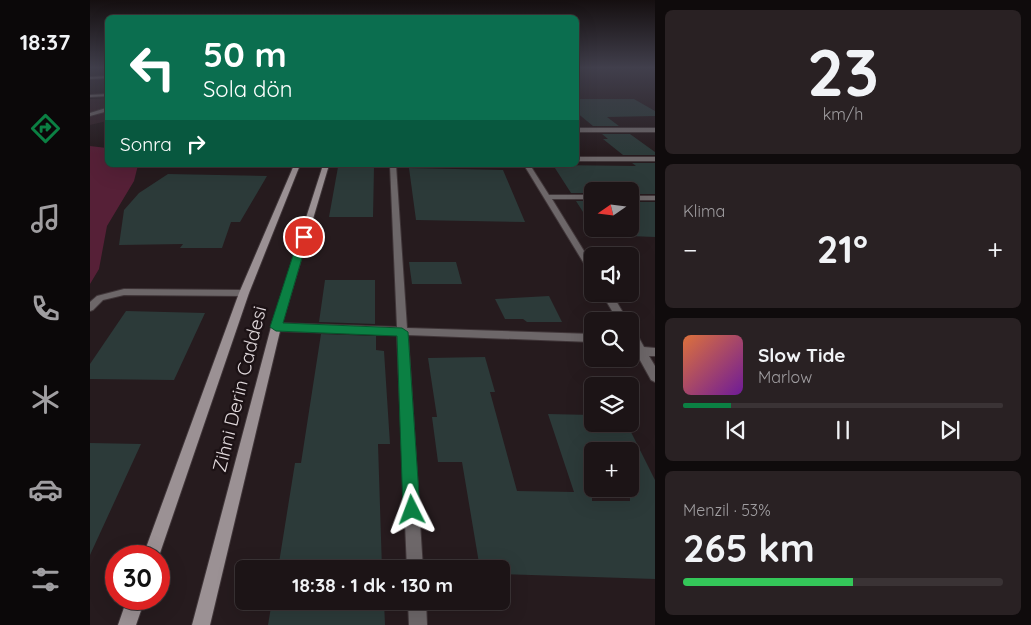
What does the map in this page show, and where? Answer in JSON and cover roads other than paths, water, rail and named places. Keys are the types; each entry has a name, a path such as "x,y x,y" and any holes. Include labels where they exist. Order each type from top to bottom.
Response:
{"main road":[{"name":"Zihni Derin Caddesi","path":"155,545 244,293 296,167"},
{"name":"Zihni Derin Caddesi","path":"201,625 276,327 325,167"},
{"path":"127,625 132,610"}],"street":[{"path":"90,115 105,110"},
{"path":"579,130 655,130"},
{"path":"579,159 655,159"},
{"path":"393,167 415,560"},
{"path":"527,167 584,257"},
{"path":"548,197 584,197"},
{"path":"639,198 655,198"},
{"path":"90,308 100,298 124,292 244,293"},
{"path":"276,327 584,338"},
{"path":"640,351 655,352"},
{"path":"640,351 655,377"},
{"path":"417,610 418,625"}]}
